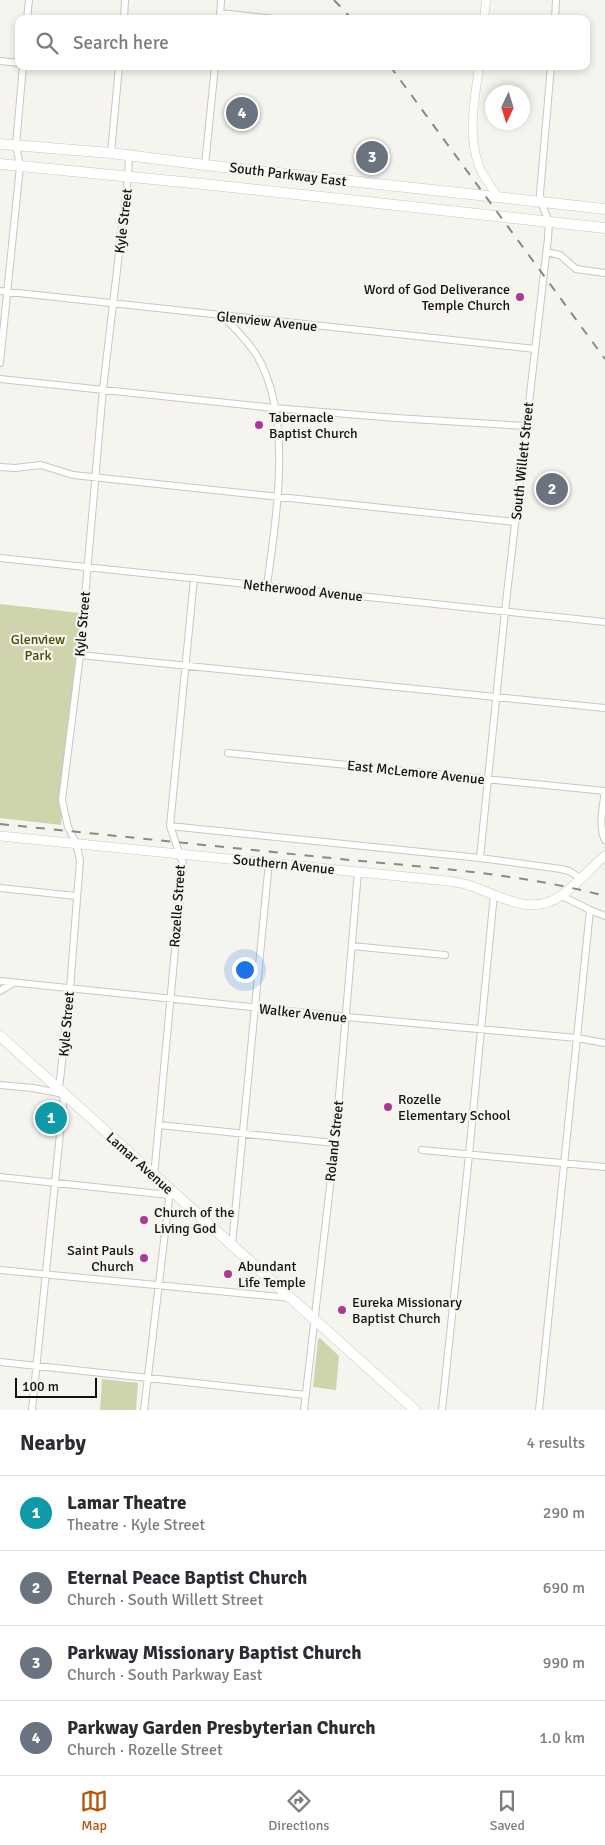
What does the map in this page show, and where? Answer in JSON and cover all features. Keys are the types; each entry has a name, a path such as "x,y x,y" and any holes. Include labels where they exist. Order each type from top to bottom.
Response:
{"main road":[{"name":"South Parkway East","path":"0,144 111,152 205,165 605,209"},
{"name":"South Parkway East","path":"0,164 605,228"},
{"name":"Southern Avenue","path":"0,836 269,862 466,884 516,904 531,906 546,903 562,896 580,878"},
{"path":"580,878 605,856"},
{"name":"Lamar Avenue","path":"0,1036 154,1176 170,1193 292,1298 415,1410"}],"street":[{"path":"28,15 29,0"},
{"path":"124,15 126,0"},
{"path":"220,15 221,0"},
{"path":"484,15 486,0"},
{"path":"555,15 556,0"},
{"path":"0,61 15,63"},
{"path":"0,363 4,291 20,166 16,145 23,70"},
{"path":"111,152 119,70"},
{"path":"205,165 215,70"},
{"path":"479,70 472,134 474,150 479,168 499,198"},
{"name":"South Willett Street","path":"480,858 505,611 549,222 540,202 540,193 551,70"},
{"name":"Kyle Street","path":"32,1410 55,1183 80,860 76,843 68,828 62,800 80,654 103,389 129,155"},
{"path":"546,252 560,255 576,269 605,273"},
{"name":"Glenview Avenue","path":"4,291 534,349"},
{"path":"223,316 256,353 270,382 280,454 278,496 267,586"},
{"path":"0,379 274,408 526,426"},
{"path":"0,467 15,468 41,465 73,475 515,522"},
{"name":"Netherwood Avenue","path":"0,558 605,622"},
{"name":"Rozelle Street","path":"154,1176 183,864 170,826 194,578"},
{"path":"80,654 605,708"},
{"name":"East McLemore Avenue","path":"228,753 605,791"},
{"path":"605,791 602,836 605,840"},
{"name":"Southern Avenue","path":"170,826 480,858 561,869 570,871 580,878"},
{"path":"232,1245 269,862"},
{"name":"Roland Street","path":"304,1410 334,1143 358,872"},
{"path":"0,888 76,896"},
{"path":"442,1410 494,894"},
{"path":"562,896 605,916"},
{"path":"539,1410 590,910"},
{"path":"352,946 444,955"},
{"name":"Walker Avenue","path":"0,981 346,1017 577,1038 605,1043"},
{"path":"0,991 14,983"},
{"path":"0,1085 62,1092"},
{"path":"158,1125 334,1143"},
{"path":"422,1150 605,1167"},
{"path":"0,1177 170,1193 144,1410"},
{"path":"0,1270 46,1276 292,1298"},
{"path":"0,1362 306,1395"}],"green space":[{"name":"Glenview Park","path":"0,604 80,613 61,825 0,818"},
{"path":"320,1338 339,1356 336,1390 313,1387 318,1339"},
{"path":"102,1379 138,1383 136,1410 100,1410"}],"railway":[{"path":"334,0 348,15"},
{"path":"393,70 605,359"},
{"path":"0,824 447,869 542,882 605,896"}],"place":[{"name":"Parkway Garden Presbyterian Church","path":"242,113"},
{"name":"Parkway Missionary Baptist Church","path":"372,157"},
{"name":"Word of God Deliverance Temple Church","path":"520,297"},
{"name":"Tabernacle Baptist Church","path":"259,425"},
{"name":"Eternal Peace Baptist Church","path":"552,489"},
{"name":"Rozelle Elementary School","path":"388,1107"},
{"name":"Lamar Theatre","path":"51,1118"},
{"name":"Church of the Living God","path":"144,1220"},
{"name":"Saint Pauls Church","path":"144,1258"},
{"name":"Abundant Life Temple","path":"228,1274"},
{"name":"Eureka Missionary Baptist Church","path":"342,1310"}]}
